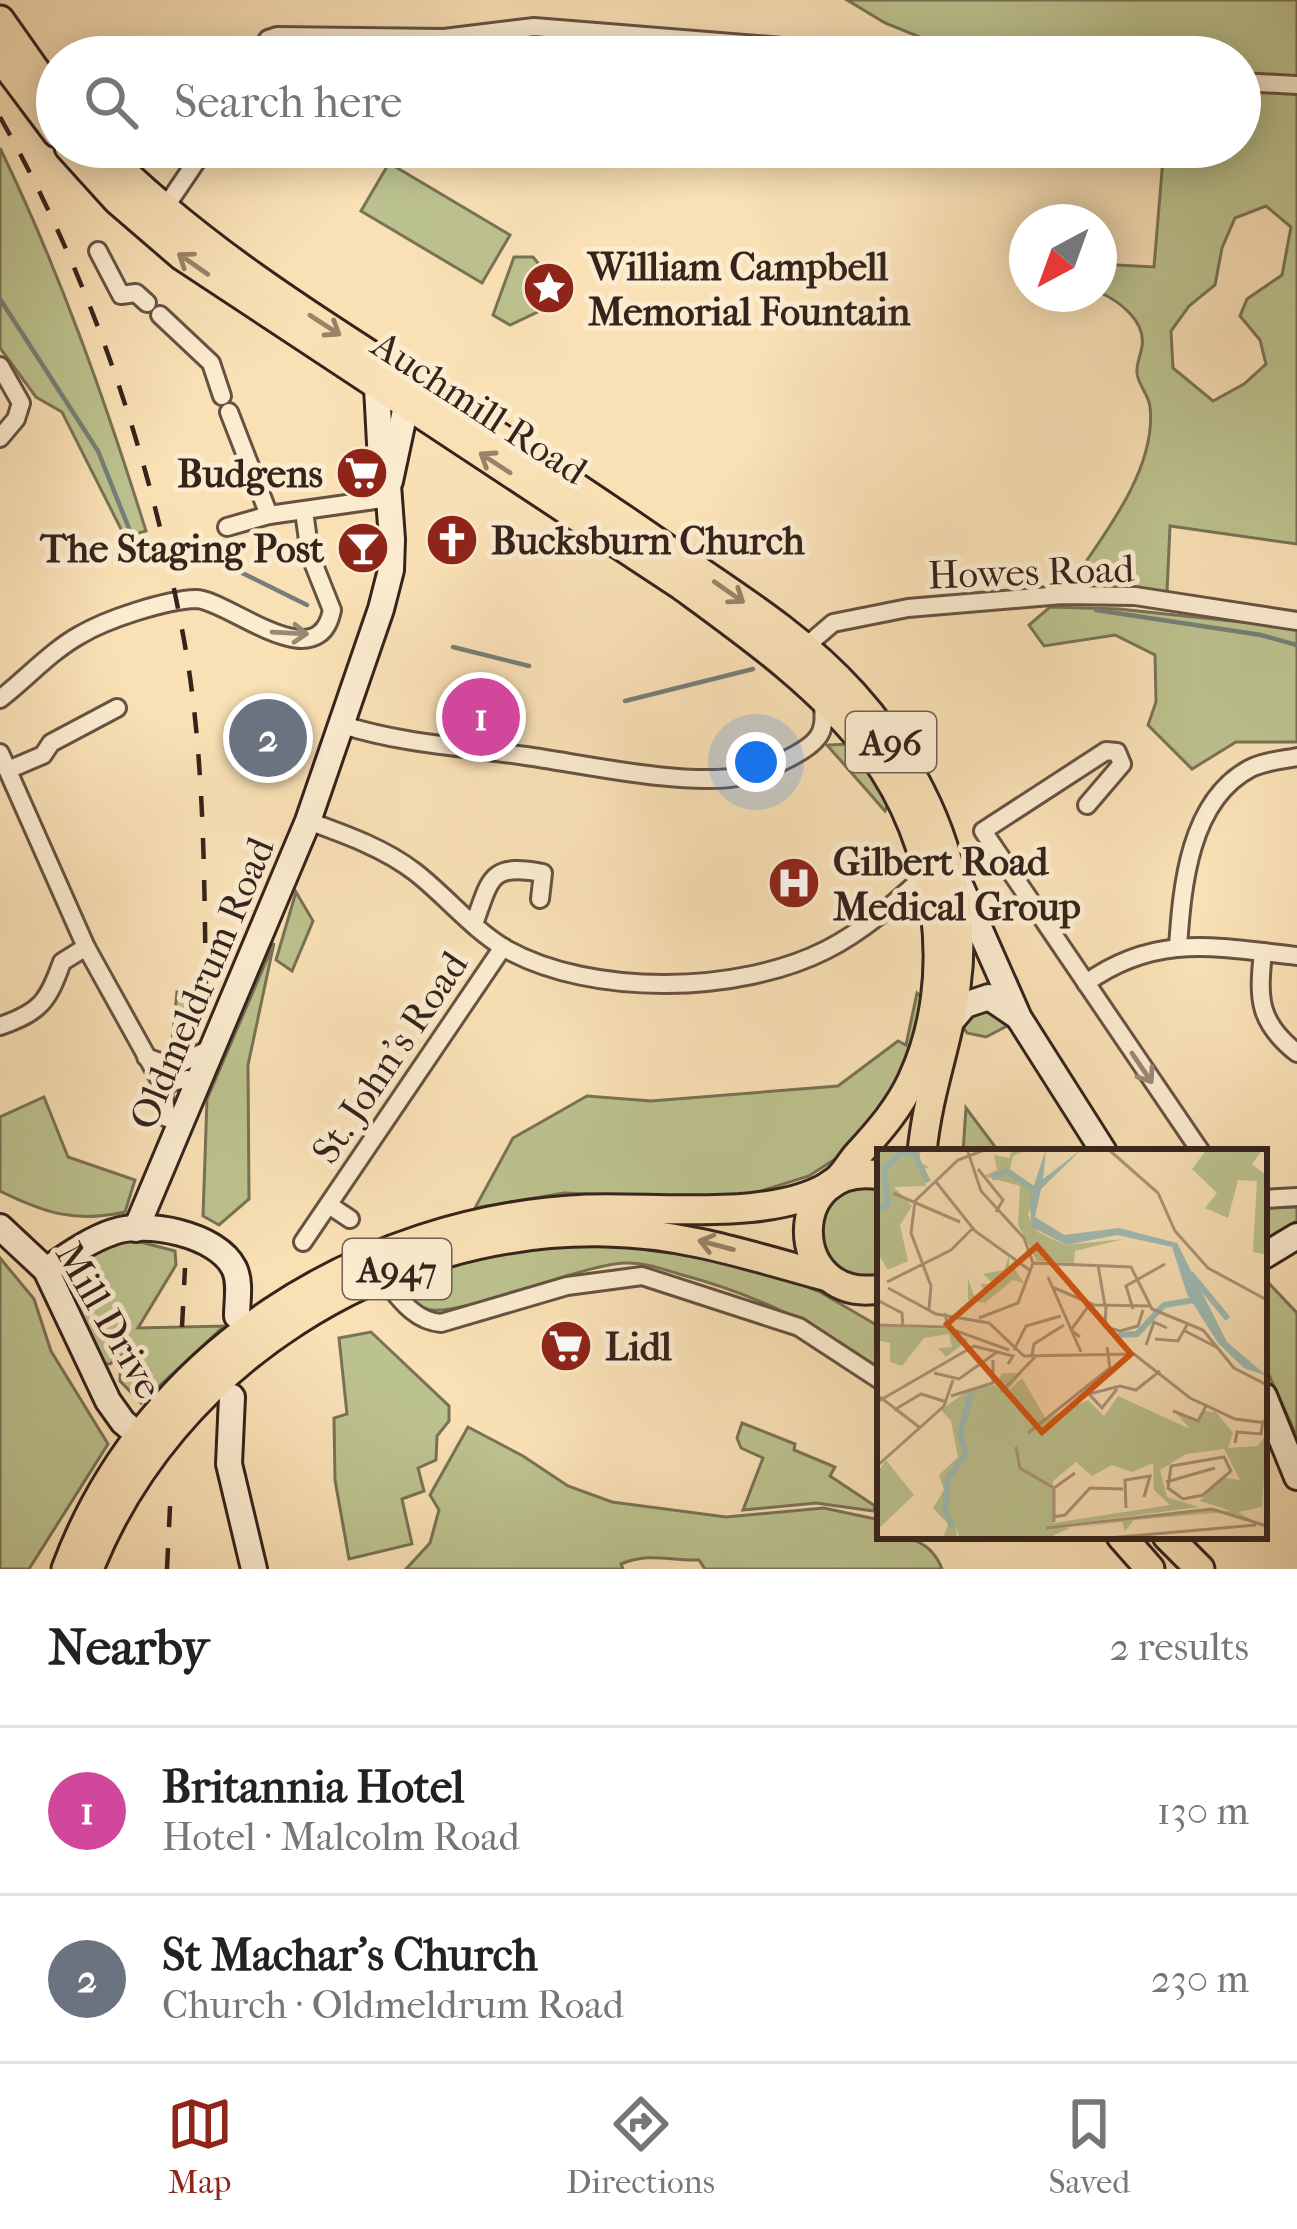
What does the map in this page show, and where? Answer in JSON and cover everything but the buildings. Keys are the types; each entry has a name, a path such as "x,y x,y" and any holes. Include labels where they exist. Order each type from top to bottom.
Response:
{"main road":[{"path":"0,20 36,71"},
{"path":"0,57 36,105"},
{"name":"Auchmill Road","path":"94,168 156,219 219,252 387,380 597,501 794,656 823,700 865,744 938,865 937,960 925,1049 906,1092 888,1121 835,1181"},
{"name":"Auchmill Road","path":"115,168 156,219"},
{"name":"Auchmill Road","path":"387,380 406,406 851,692 898,752 915,780 959,924 953,1019 923,1149"},
{"name":"A96","path":"936,1149 945,1051"},
{"path":"835,1181 854,1174 877,1175"},
{"name":"A96","path":"835,1181 813,1204 808,1220 810,1251 838,1282"},
{"name":"A947","path":"89,1569 148,1444 186,1383 242,1332 322,1279 394,1247 478,1222 588,1209 763,1207 835,1181"},
{"name":"A947","path":"66,1569 96,1504 148,1444 237,1364 307,1313 381,1276 483,1243 608,1232 690,1239 838,1282"},
{"path":"838,1282 877,1288"},
{"path":"838,1282 877,1308"},
{"path":"1124,1539 1150,1569"},
{"path":"1170,1539 1200,1569"}],"street":[{"path":"460,36 534,27 646,36"},
{"path":"1261,83 1297,85"},
{"path":"156,219 191,168"},
{"path":"98,251 121,295 136,293 211,363 269,515"},
{"path":"0,366 21,403 16,419 0,438"},
{"name":"Oldmeldrum Road","path":"387,380 381,461 389,492"},
{"name":"Oldmeldrum Road","path":"136,1229 344,725 391,570 389,492 406,406"},
{"path":"396,456 419,434 441,428"},
{"path":"227,527 389,492"},
{"path":"0,699 80,634 166,604 201,599 282,637 316,632 326,625 332,610 310,555 304,511"},
{"name":"Howes Road","path":"794,656 833,623 889,612 1062,596 1135,596 1297,621"},
{"path":"344,725 443,745 629,771 722,778 754,774 805,747 821,733 823,700"},
{"path":"117,708 51,742 43,754 4,761 86,947 163,1084 166,1118"},
{"path":"1087,806 1122,764 1117,752 1106,751 982,832 1199,1149"},
{"path":"1178,947 1188,859 1210,812 1226,788 1249,769 1297,757"},
{"path":"308,821 394,858 503,947 573,975 664,983 740,978 825,951 938,865 1019,1018 1102,1149"},
{"path":"474,924 490,878 498,871 519,868 543,873 540,899"},
{"path":"0,1026 43,1004 54,989 62,962 86,947"},
{"name":"St. John's Road","path":"303,1242 503,947"},
{"path":"1086,983 1129,956 1178,947 1297,956"},
{"path":"1263,952 1261,1007 1271,1029 1297,1053"},
{"path":"953,1019 965,1005 989,998 1008,1006 1019,1018"},
{"path":"145,1056 174,1067 213,1047"},
{"path":"163,1084 187,1079"},
{"name":"St. John's Road","path":"329,1204 350,1219"},
{"name":"Mill Drive","path":"0,1227 46,1270 108,1401 148,1444"},
{"path":"46,1270 113,1232 136,1229 190,1238 219,1250 236,1270 237,1316"},
{"path":"1267,1254 1297,1236"},
{"path":"381,1276 413,1312 441,1323 567,1286 642,1276 799,1327 877,1378"},
{"path":"232,1397 229,1464 254,1569"},
{"path":"1267,1403 1297,1477"}],"green space":[{"path":"847,0 1297,0 1297,544 1170,526 1167,592 1071,583 1126,500 1150,430 1149,403 1137,373 1142,337 1135,320 1117,303 1117,265 1154,267 1162,168 1261,168 1261,36 917,36","holes":["1266,206 1291,227 1282,275 1247,299 1240,316 1260,340 1266,364 1244,384 1213,401 1173,368 1171,331 1189,306 1215,285 1222,248 1235,218"]},
{"path":"0,148 80,337 146,531 125,537 62,412 36,397 0,348"},
{"path":"386,168 397,168 510,235 482,283 361,211"},
{"path":"514,257 533,257 558,288 548,307 510,325 493,315"},
{"path":"1050,607 1119,609 1297,628 1297,742 1236,742 1192,769 1148,725 1156,702 1155,655 1115,635 1044,646 1029,625"},
{"path":"851,744 890,800 885,811 827,745"},
{"path":"296,892 313,921 292,971 276,960"},
{"path":"274,943 248,1065 249,1199 219,1225 203,1216 207,1099"},
{"path":"177,992 192,994 188,1047 171,1053"},
{"path":"917,993 926,1001 901,1085 849,1150 809,1176 748,1195 687,1198 564,1193 475,1208 513,1138 587,1096 651,1101 838,1086 898,1041 906,1045"},
{"path":"992,1004 1007,1026 986,1037 967,1033 964,1017"},
{"path":"44,1097 68,1157 135,1180 125,1212 61,1214 0,1191 0,1117"},
{"path":"966,1108 997,1149 963,1149"},
{"path":"867,1182 877,1184 877,1280 837,1272 817,1236 830,1198"},
{"path":"1297,1207 1297,1221 1267,1239 1267,1208"},
{"path":"121,1237 175,1251 176,1265 138,1328 224,1326 141,1403 120,1381 121,1356 110,1364 95,1363 50,1279"},
{"path":"634,1241 775,1273 820,1292 877,1325 877,1367 760,1301 638,1264 604,1266 441,1310 423,1308 412,1296 415,1275 489,1250"},
{"path":"0,1258 34,1299 51,1351 108,1444 29,1569 0,1569"},
{"path":"1267,1281 1297,1313 1297,1437 1267,1371"},
{"path":"371,1332 449,1406 449,1421 437,1436 436,1460 418,1468 424,1491 402,1499 412,1544 349,1559 335,1480 334,1418 347,1414 339,1338"},
{"path":"742,1423 795,1444 794,1450 835,1467 830,1476 875,1506 874,1511 816,1503 743,1510 763,1458 741,1448 737,1438"},
{"path":"468,1427 568,1486 612,1502 726,1517 824,1508 877,1519 877,1539 917,1542 932,1552 942,1569 705,1569 699,1560 650,1558 621,1564 623,1569 406,1569 430,1543 439,1510 430,1495"}],"waterway":[{"path":"0,299 98,451 136,546 232,568 307,605"},
{"path":"1096,610 1261,635 1297,645"},
{"path":"453,647 529,666"},
{"path":"625,701 753,669"}],"railway":[{"path":"0,117 90,305 135,437 170,572 196,728 206,995"},
{"path":"182,1327 185,1268"},
{"path":"167,1569 171,1486"}],"place":[{"name":"William Campbell Memorial Fountain","path":"549,288"},
{"name":"Budgens","path":"362,473"},
{"name":"Bucksburn Church","path":"452,540"},
{"name":"The Staging Post","path":"363,548"},
{"name":"Britannia Hotel","path":"481,717"},
{"name":"St Machar's Church","path":"268,738"},
{"name":"Gilbert Road Medical Group","path":"794,883"},
{"name":"Lidl","path":"566,1346"}]}
